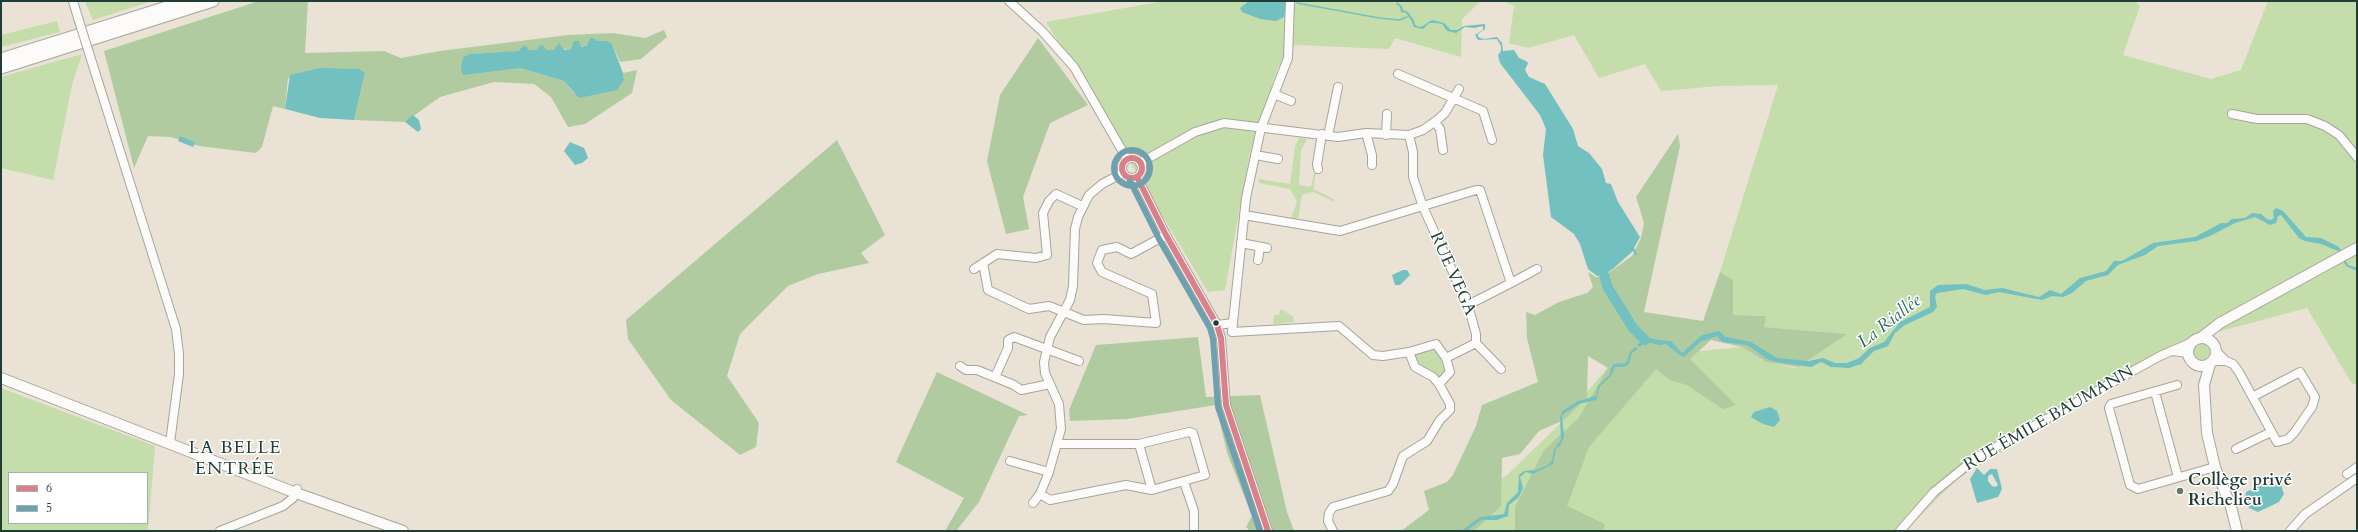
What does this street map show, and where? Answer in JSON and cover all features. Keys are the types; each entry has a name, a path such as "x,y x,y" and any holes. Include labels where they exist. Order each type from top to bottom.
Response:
{"highway":[{"path":"1,59 186,1"},
{"path":"1,68 213,1"}],"main road":[{"path":"2237,531 2226,508 2215,467 2208,433 2204,385 2195,364 2188,353 2190,343 2202,337 2220,323 2357,248"},
{"path":"2204,385 2214,355 2214,339 2220,323"},
{"path":"2202,337 2210,339 2214,355"},
{"path":"2195,364 2203,366 2214,355"},
{"path":"1,378 297,491 337,503 372,520 403,531"}],"street":[{"path":"73,1 176,329 179,354 179,374 170,443"},
{"path":"1009,1 1042,31 1074,67 1127,159"},
{"path":"1290,1 1288,58 1261,128 1244,215 1232,332 1336,325 1344,329 1373,355 1383,356 1409,352 1433,343 1438,346 1446,358 1450,372 1439,384"},
{"path":"1398,74 1482,111 1492,140"},
{"path":"1318,169 1317,164 1338,86"},
{"path":"1140,163 1196,132 1214,125 1233,123 1261,128 1325,135 1409,135 1435,122 1445,113 1459,89"},
{"path":"1274,94 1291,100"},
{"path":"1386,135 1387,114"},
{"path":"2232,114 2257,119 2306,119 2325,126 2339,135 2357,157"},
{"path":"1435,122 1440,129 1443,150"},
{"path":"1366,134 1372,155 1372,165"},
{"name":"RUE VEGA","path":"1409,135 1413,152 1413,177 1422,207 1468,305 1476,334 1476,342"},
{"path":"1255,155 1278,160"},
{"path":"1134,158 1140,163 1142,170 1137,177 1131,178 1123,173 1122,167 1127,159 1134,158"},
{"path":"1033,503 1040,494 1049,472 1062,429 1061,415 1045,373 1046,348 1066,311 1073,286 1075,229 1082,206 1089,195 1102,184 1123,173"},
{"path":"1137,177 1166,235 1217,325 1221,338 1226,405 1268,531"},
{"path":"1244,215 1340,231 1476,190 1482,192 1511,283"},
{"path":"974,269 997,254 1036,258 1047,255 1043,213 1049,200 1056,194 1082,206"},
{"path":"983,263 988,290 1029,309 1049,306 1066,311 1084,320 1104,319 1156,323 1152,294 1102,272 1097,263 1102,250 1116,247 1131,254 1166,235"},
{"path":"1241,243 1264,248 1258,260"},
{"path":"1468,305 1536,269"},
{"path":"1217,325 1233,323"},
{"path":"995,377 1008,348 1008,340 1014,337 1079,361"},
{"path":"1446,358 1476,342 1501,369"},
{"name":"RUE ÉMILE BAUMANN","path":"1900,531 1934,492 1976,458 2054,413 2190,343"},
{"path":"2172,351 2188,353"},
{"path":"1333,531 1328,521 1329,513 1333,507 1388,491 1393,484 1403,456 1427,441 1440,420 1448,413 1450,404 1439,384 1433,377 1415,367 1409,352"},
{"path":"2214,355 2233,364 2246,388 2254,396 2277,442 2292,436 2312,407 2315,397 2300,372 2254,396"},
{"path":"960,366 966,370 977,370 995,377 1021,390 1050,384"},
{"path":"2177,385 2111,404 2109,413 2133,488 2138,489 2215,467"},
{"path":"2155,392 2178,478"},
{"path":"1040,494 1050,500 1126,485 1152,490 1205,475 1194,433 1189,432 1139,444 1058,444"},
{"path":"2236,449 2271,432"},
{"path":"1139,444 1152,490"},
{"path":"1010,461 1049,472"},
{"path":"2347,474 2357,467"},
{"path":"2290,531 2305,514 2357,478"},
{"path":"1184,482 1194,511 1194,531"},
{"path":"220,531 283,506 297,491"}],"green space":[{"path":"85,1 152,1 93,20"},
{"path":"259,1 308,1 305,53 384,51 401,58 440,51 568,35 613,33 645,38 664,30 667,37 641,59 620,62 612,44 608,41 571,49 469,54 463,57 520,68 564,81 574,93 624,80 623,73 637,70 632,93 585,124 568,127 551,97 534,84 494,82 440,97 405,122 354,120 365,73 288,78 285,109 273,106 262,147 256,153 199,146 171,137 148,136 134,168 104,51"},
{"path":"1164,1 1481,1 1462,19 1461,57 1395,38 1389,49 1295,45 1278,67 1250,152 1225,290 1208,292 1046,22"},
{"path":"1503,1 2135,1 2140,6 2123,55 2211,79 2241,70 2268,1 2357,1 2357,386 2351,382 2307,308 2176,343 2073,410 1958,478 1905,531 1439,531 1448,513 1506,476 1562,422 1608,367 1690,352 1742,347 1766,362 1796,368 1846,334 1763,327 1766,316 1733,315 1733,281 1720,272 1778,85 1719,86 1661,91 1645,64 1599,78 1574,35 1528,48 1509,43 1514,6"},
{"path":"57,21 60,32 1,47 1,35"},
{"path":"1038,38 1088,105 1050,123 1023,197 1029,229 1006,234 987,161 1000,95"},
{"path":"82,54 72,85 53,180 1,168 1,77"},
{"path":"1678,134 1680,146 1644,312 1703,321 1720,272 1733,280 1733,315 1766,316 1764,327 1847,334 1798,367 1766,362 1742,347 1711,340 1690,359 1736,405 1723,409 1687,385 1670,380 1656,369 1589,447 1567,506 1605,524 1603,531 1515,531 1515,507 1544,450 1578,419 1608,368 1588,356 1587,397 1564,420 1539,431 1520,454 1502,458 1501,506 1474,531 1401,531 1429,510 1424,491 1447,482 1453,475 1476,426 1482,405 1538,382 1527,338 1526,312 1535,315 1559,302 1587,293 1593,287 1588,272 1596,277 1604,276 1632,256 1641,238 1644,223 1636,197"},
{"path":"1299,138 1307,139 1301,150 1299,185 1311,187 1314,173 1316,173 1313,189 1332,198 1335,202 1313,192 1302,195 1298,219 1291,218 1297,202 1290,189 1259,183 1259,179 1290,184 1295,147"},
{"path":"837,140 885,235 861,253 869,263 818,274 788,286 740,334 727,376 759,423 756,447 740,455 671,400 628,339 626,320"},
{"path":"1280,309 1293,316 1294,322 1273,324 1274,315 1279,315"},
{"path":"1198,337 1206,397 1260,395 1287,512 1294,531 1250,531 1246,527 1252,516 1227,453 1216,405 1127,419 1070,421 1069,410 1096,345"},
{"path":"2201,341 2209,344 2212,352 2209,360 2201,363 2193,360 2190,352 2193,344"},
{"path":"1430,346 1438,351 1447,370 1440,378 1420,369 1413,360 1415,351"},
{"path":"937,372 1028,415 1019,416 979,502 956,531 945,531 964,498 896,462"},
{"path":"1,388 155,446 148,531 1,531"}],"water":[{"path":"1249,1 1287,1 1284,17 1276,21 1260,19 1242,12 1240,8"},
{"path":"1399,1 1398,3 1402,6 1403,10 1408,12 1416,26 1421,27 1432,20 1444,23 1451,30 1457,30 1464,26 1485,24 1485,29 1478,34 1478,37 1484,39 1497,37 1502,43 1503,51 1514,50 1519,58 1528,63 1525,70 1529,77 1545,84 1573,129 1578,146 1589,153 1602,169 1606,183 1611,184 1618,202 1640,237 1634,248 1637,254 1636,256 1633,251 1604,275 1597,276 1588,269 1580,244 1574,234 1551,217 1543,155 1546,129 1540,115 1500,63 1498,55 1501,51 1501,46 1497,39 1478,40 1475,35 1483,30 1483,26 1474,28 1465,27 1456,33 1447,31 1442,24 1436,23 1429,23 1423,29 1414,27 1406,13 1401,12 1400,7 1396,4"},
{"path":"591,37 598,41 608,41 612,44 623,73 624,80 617,90 579,98 564,81 520,68 463,75 461,68 463,57 469,54 519,51 523,46 526,46 529,50 537,50 540,45 544,46 546,50 554,50 559,43 564,50 571,49 574,41 579,41 581,47 587,45"},
{"path":"320,68 359,69 365,73 354,120 320,118 285,109 290,75"},
{"path":"413,115 419,120 421,129 418,132 405,122"},
{"path":"180,136 195,142 193,147 178,141"},
{"path":"570,142 584,148 588,158 582,163 575,165 564,151"},
{"name":"La Riallée","path":"2276,208 2283,211 2306,237 2321,238 2339,247 2348,265 2357,268 2357,271 2346,266 2338,251 2321,244 2305,241 2299,238 2281,215 2278,216 2276,223 2270,225 2255,217 2235,223 2197,241 2158,246 2145,255 2118,265 2108,275 2086,281 2072,293 2063,297 2052,296 2042,300 1999,292 1986,295 1963,289 1937,293 1935,296 1937,307 1933,312 1905,325 1895,333 1888,346 1874,351 1861,364 1849,368 1831,367 1821,362 1811,367 1776,362 1767,359 1747,345 1722,342 1717,336 1700,342 1684,357 1666,344 1659,345 1646,342 1640,347 1637,345 1646,337 1671,341 1682,353 1702,335 1719,331 1726,337 1751,342 1777,358 1809,361 1823,358 1835,363 1847,363 1859,358 1870,348 1884,342 1900,322 1930,307 1930,291 1938,285 1966,284 1985,290 2002,288 2039,297 2050,290 2061,294 2080,278 2106,271 2114,261 2122,261 2153,243 2195,237 2221,223 2227,223 2232,219 2245,218 2252,213 2261,214 2267,219 2271,220 2274,218 2273,211"},
{"path":"1403,270 1407,270 1410,275 1400,285 1395,285 1392,275"},
{"path":"1635,347 1638,348 1632,353 1629,364 1624,367 1615,367 1611,376 1600,386 1596,400 1579,404 1562,415 1564,437 1560,446 1556,448 1553,464 1533,474 1526,472 1520,477 1523,488 1519,497 1509,505 1508,516 1497,520 1481,520 1467,531 1461,531 1480,517 1504,514 1507,503 1518,492 1519,475 1524,471 1536,470 1548,465 1552,460 1554,449 1561,440 1560,418 1562,411 1578,401 1596,396 1598,386 1610,374 1611,368 1614,364 1626,363 1630,352"},
{"path":"1770,407 1777,411 1780,420 1774,427 1763,424 1751,417 1754,412"},
{"path":"1977,468 1984,475 1990,469 1997,469 2002,489 1998,497 1977,503 1970,479","holes":["1992,474 1998,485 1995,487 1992,486 1988,481 1988,476"]},
{"path":"2274,484 2281,485 2284,494 2279,502 2258,512 2249,508 2245,499 2246,492 2256,487"}],"waterway":[{"path":"1297,3 1379,18 1399,20 1407,17"},
{"path":"1604,275 1608,288 1633,328 1645,340"}],"transit line":[{"name":"5","path":"1136,150 1145,155 1149,161 1150,168 1149,175 1145,181 1136,186 1128,186 1119,181 1115,175 1114,164 1119,155 1125,151 1136,150"},
{"name":"6","path":"1132,158 1139,161 1142,168 1139,175 1132,178 1125,175 1122,168 1125,161 1132,158"},
{"name":"6","path":"1137,177 1166,235 1217,325 1221,338 1226,405 1268,531"},
{"name":"5","path":"1130,181 1159,239 1210,328 1213,339 1218,407 1260,531"}],"place":[{"name":"Collège privé Richelieu","path":"2180,491"}],"district":[{"name":"LA BELLE ENTRÉE","path":"235,459"}]}
